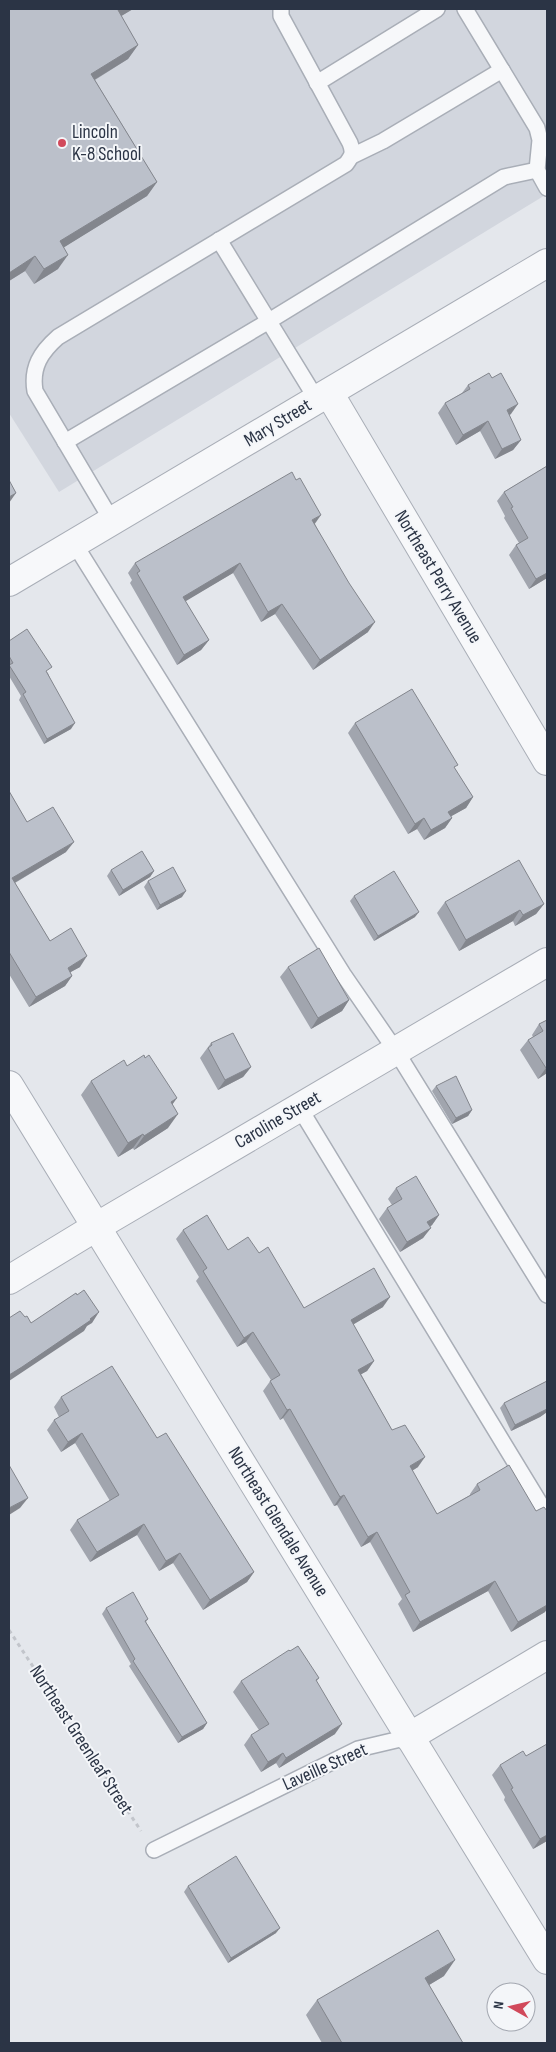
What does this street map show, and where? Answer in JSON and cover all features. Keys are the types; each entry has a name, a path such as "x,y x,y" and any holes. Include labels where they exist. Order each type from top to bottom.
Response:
{"street":[{"name":"Mary Street","path":"9,582 547,263"},
{"name":"Northeast Perry Avenue","path":"323,396 547,760"},
{"name":"Caroline Street","path":"9,1280 96,1226 547,962"},
{"name":"Northeast Glendale Avenue","path":"9,1085 547,1960"},
{"name":"Laveille Street","path":"409,1736 547,1655"}],"lane":[{"path":"281,9 281,16 350,143 353,150 352,156"},
{"path":"317,83 437,9"},
{"path":"465,9 537,128 540,140 537,170 547,188"},
{"path":"112,521 35,391 33,380 35,369 46,347 58,337 346,164 352,156 383,141 502,70"},
{"path":"65,442 269,322 504,178 537,170"},
{"path":"219,240 269,322 323,396"},
{"path":"74,543 343,974 396,1051 547,1295"},
{"path":"299,1108 547,1515"},
{"name":"Laveille Street","path":"154,1850 358,1749 409,1736"}],"path":[{"name":"Northeast Greenleaf Street","path":"9,1630 154,1850"}],"shaded area":[{"path":"9,9 547,9 547,194 59,492 9,413"}],"building":[{"name":"Lincoln K-8 School","path":"9,9 120,9 118,10 138,45 91,74 157,182 60,241 68,255 44,269 35,256 9,273"},
{"path":"489,373 492,378 501,373 518,404 507,410 521,440 502,449 488,421 463,435 445,403 470,389 468,385"},
{"path":"547,466 547,573 536,579 516,545 528,538 504,492"},
{"path":"292,472 296,480 300,478 321,515 312,520 349,583 375,622 320,660 282,604 268,612 240,563 183,597 209,640 184,655 137,573 140,571 135,563"},
{"path":"9,480 16,493 9,497"},
{"path":"27,629 52,667 46,671 75,723 47,739 23,694 26,692 9,665 13,663 9,656 9,641"},
{"path":"412,689 458,765 454,767 473,797 448,812 452,818 431,830 424,818 415,824 355,723"},
{"path":"9,791 27,822 53,807 74,842 12,878 50,941 71,928 87,956 68,968 72,976 36,997 9,952"},
{"path":"142,851 154,871 123,890 111,870"},
{"path":"519,860 544,904 523,915 520,910 466,940 445,902"},
{"path":"173,867 186,891 160,905 148,881"},
{"path":"394,871 419,912 378,936 354,896"},
{"path":"319,948 349,1000 318,1018 288,967"},
{"path":"547,1020 546,1068 528,1040 543,1031 539,1024"},
{"path":"233,1033 251,1067 225,1080 208,1048 212,1045 211,1043"},
{"path":"144,1055 145,1058 149,1055 177,1098 171,1102 178,1114 144,1136 143,1134 128,1143 91,1081 124,1060 127,1066"},
{"path":"456,1076 472,1110 456,1118 436,1086"},
{"path":"416,1176 439,1215 427,1222 431,1228 407,1242 387,1208 402,1199 396,1188"},
{"path":"207,1215 228,1250 248,1237 259,1253 268,1247 304,1308 374,1268 390,1297 351,1320 374,1361 358,1370 392,1430 405,1425 425,1457 410,1466 437,1514 480,1490 477,1484 509,1465 536,1511 544,1507 547,1511 547,1605 518,1622 495,1581 420,1622 405,1595 410,1592 377,1532 368,1537 344,1495 340,1497 290,1409 287,1410 270,1381 280,1375 253,1332 244,1338 203,1271 207,1268 183,1230"},
{"path":"84,1290 99,1312 91,1320 9,1375 9,1318 20,1311 25,1317 27,1316 31,1323 76,1293 77,1295"},
{"path":"112,1366 157,1438 166,1433 254,1572 210,1600 180,1553 166,1561 144,1524 97,1552 77,1520 119,1495 82,1433 68,1442 54,1420 69,1411 61,1397"},
{"path":"547,1381 547,1409 515,1425 504,1403"},
{"path":"9,1465 28,1498 9,1508"},
{"path":"133,1592 148,1619 145,1621 207,1723 182,1737 133,1661 135,1659 106,1608"},
{"path":"298,1646 319,1678 316,1680 342,1724 286,1758 283,1753 268,1762 251,1735 269,1724 241,1681"},
{"path":"547,1744 547,1835 540,1839 511,1789 513,1788 500,1765 523,1751 526,1756"},
{"path":"236,1856 280,1928 231,1958 188,1886"},
{"path":"438,1930 455,1960 425,1978 463,2043 342,2043 317,2000"}],"place":[{"name":"Lincoln K-8 School","path":"62,143"}]}
